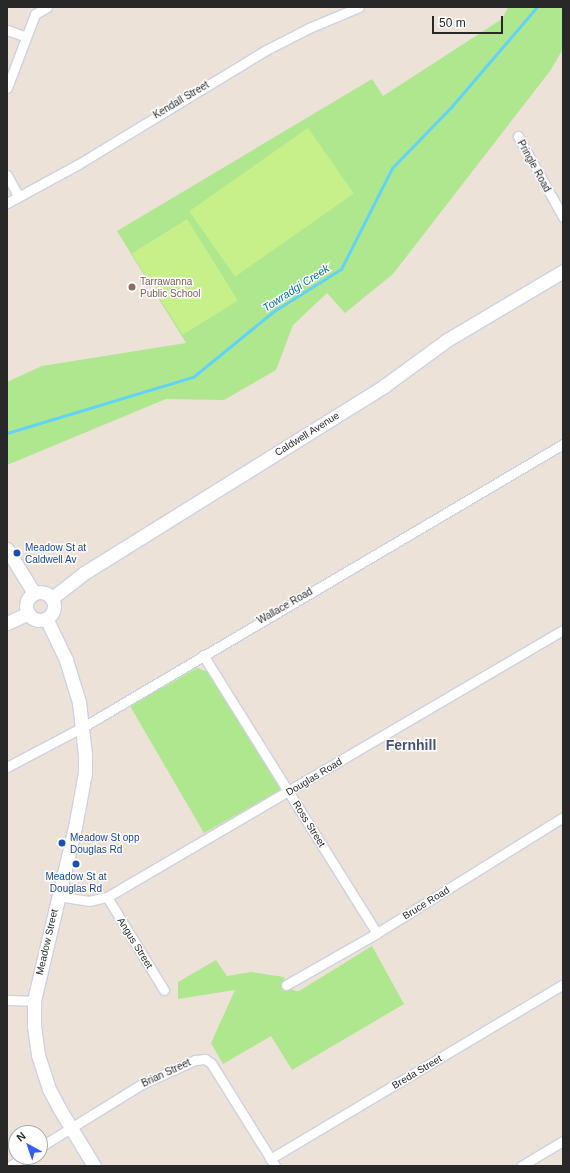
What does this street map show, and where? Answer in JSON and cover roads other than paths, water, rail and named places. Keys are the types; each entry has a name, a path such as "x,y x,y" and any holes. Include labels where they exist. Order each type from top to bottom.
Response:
{"main road":[{"name":"Caldwell Avenue","path":"52,598 84,573 384,386 447,340 563,271"},
{"path":"7,549 34,593"},
{"path":"44,592 52,598 54,608 46,618 38,620 28,613 26,606 27,600 34,593 44,592"},
{"path":"7,623 28,613"},
{"name":"Meadow Street","path":"46,618 66,660 79,702 85,755 82,794 34,1000 34,1026 41,1068 55,1101 94,1166"}],"street":[{"path":"7,88 35,14 47,7"},
{"name":"Kendall Street","path":"7,203 77,165 266,50 309,28 359,7"},
{"path":"7,30 26,37"},
{"name":"Pringle Road","path":"518,136 563,217"},
{"path":"7,175 18,196"},
{"name":"Wallace Road","path":"7,767 83,727 563,444"},
{"name":"Douglas Road","path":"58,896 89,901 107,897 289,792 563,630"},
{"name":"Ross Street","path":"203,655 377,933"},
{"name":"Bruce Road","path":"286,985 377,933 563,817"},
{"name":"Angus Street","path":"107,897 164,990"},
{"name":"Breda Street","path":"272,1162 563,984"},
{"path":"7,1000 34,1000"},
{"name":"Brian Street","path":"48,1142 142,1084 195,1060 205,1059 211,1063 272,1162"},
{"path":"521,1166 563,1141"}],"waterway":[{"name":"Towradgi Creek","path":"7,433 193,377 274,311 341,269 392,168 452,106 537,7"}],"place":[{"name":"Tarrawanna Public School","path":"132,287"},
{"name":"Meadow St at Caldwell Av","path":"17,553"},
{"name":"Meadow St opp Douglas Rd","path":"62,843"},
{"name":"Meadow St at Douglas Rd","path":"76,864"}],"district":[{"name":"Fernhill","path":"411,745"}]}
